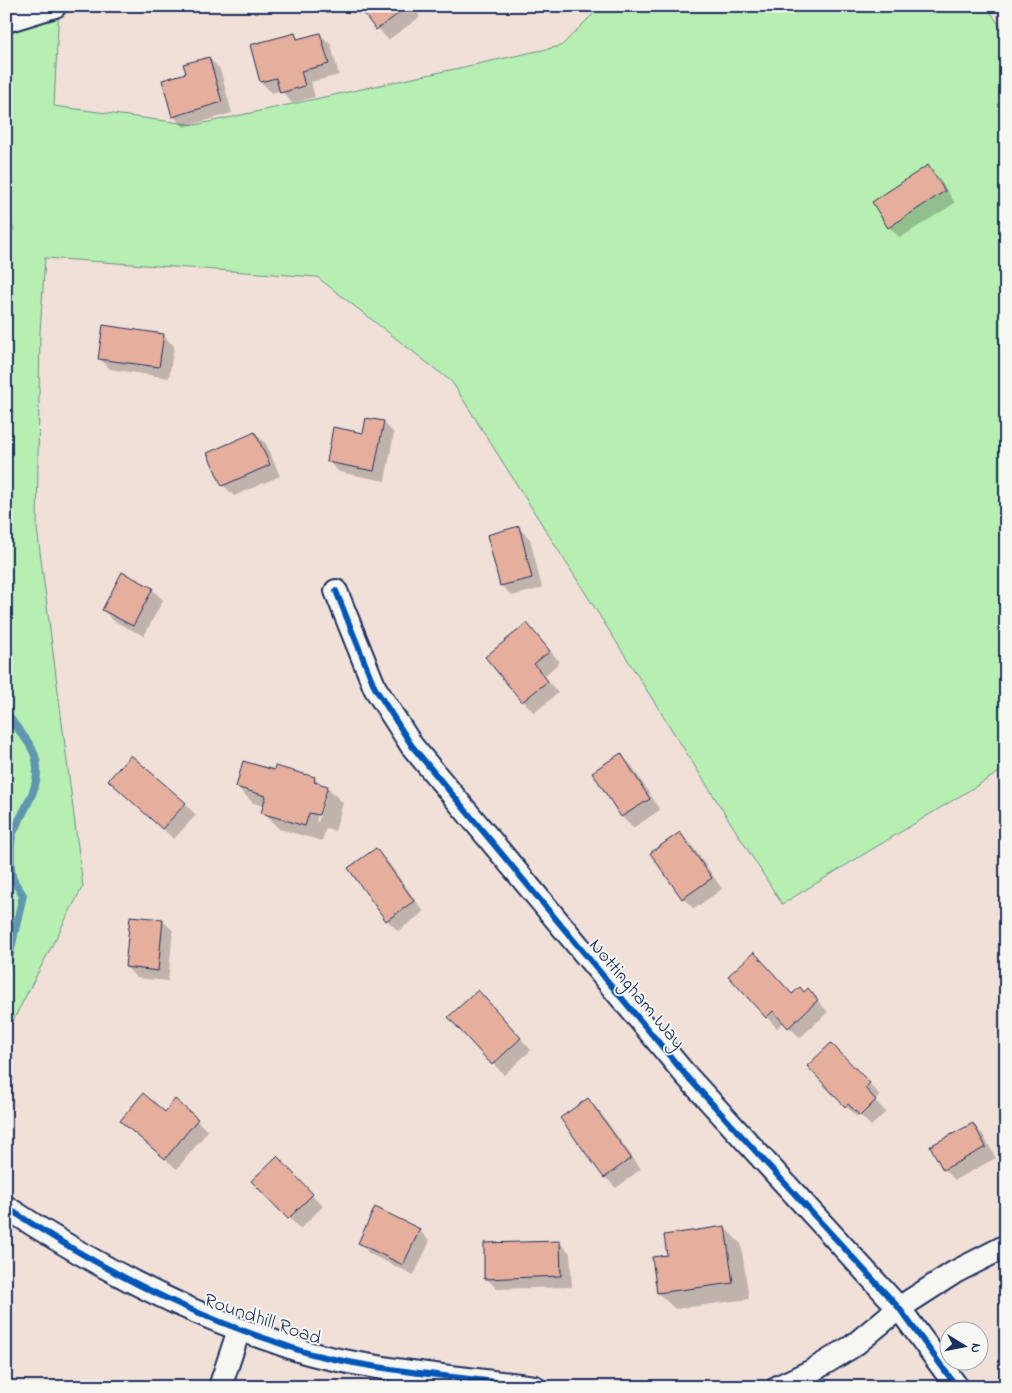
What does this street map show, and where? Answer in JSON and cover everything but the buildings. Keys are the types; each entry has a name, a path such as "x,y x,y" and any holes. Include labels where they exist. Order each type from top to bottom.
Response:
{"street":[{"path":"6,21 55,6"},
{"name":"Nottingham Way","path":"336,591 375,688 412,746 684,1073 899,1308 958,1387"},
{"name":"Roundhill Road","path":"6,1207 103,1265 170,1301 239,1330 316,1355 534,1387"},
{"path":"778,1387 810,1372 853,1346 899,1308 955,1272 1006,1246"},
{"path":"220,1387 239,1330"}],"green space":[{"path":"6,6 59,6 54,106 195,125 561,46 601,6 987,6 1006,36 1006,768 782,904 452,382 317,277 45,258 40,332 37,528 83,886 6,1034"}],"waterway":[{"path":"6,224 10,229 6,235"},
{"path":"6,648 8,671 6,677"},
{"path":"6,708 8,715 33,750 37,768 37,777 32,794 12,836 12,875 23,895 6,971"}],"cycle path":[{"path":"336,591 375,688 412,746 684,1073 899,1308 957,1387"},
{"path":"6,1207 69,1247 135,1283 203,1315 294,1349 370,1366 534,1387"}]}
